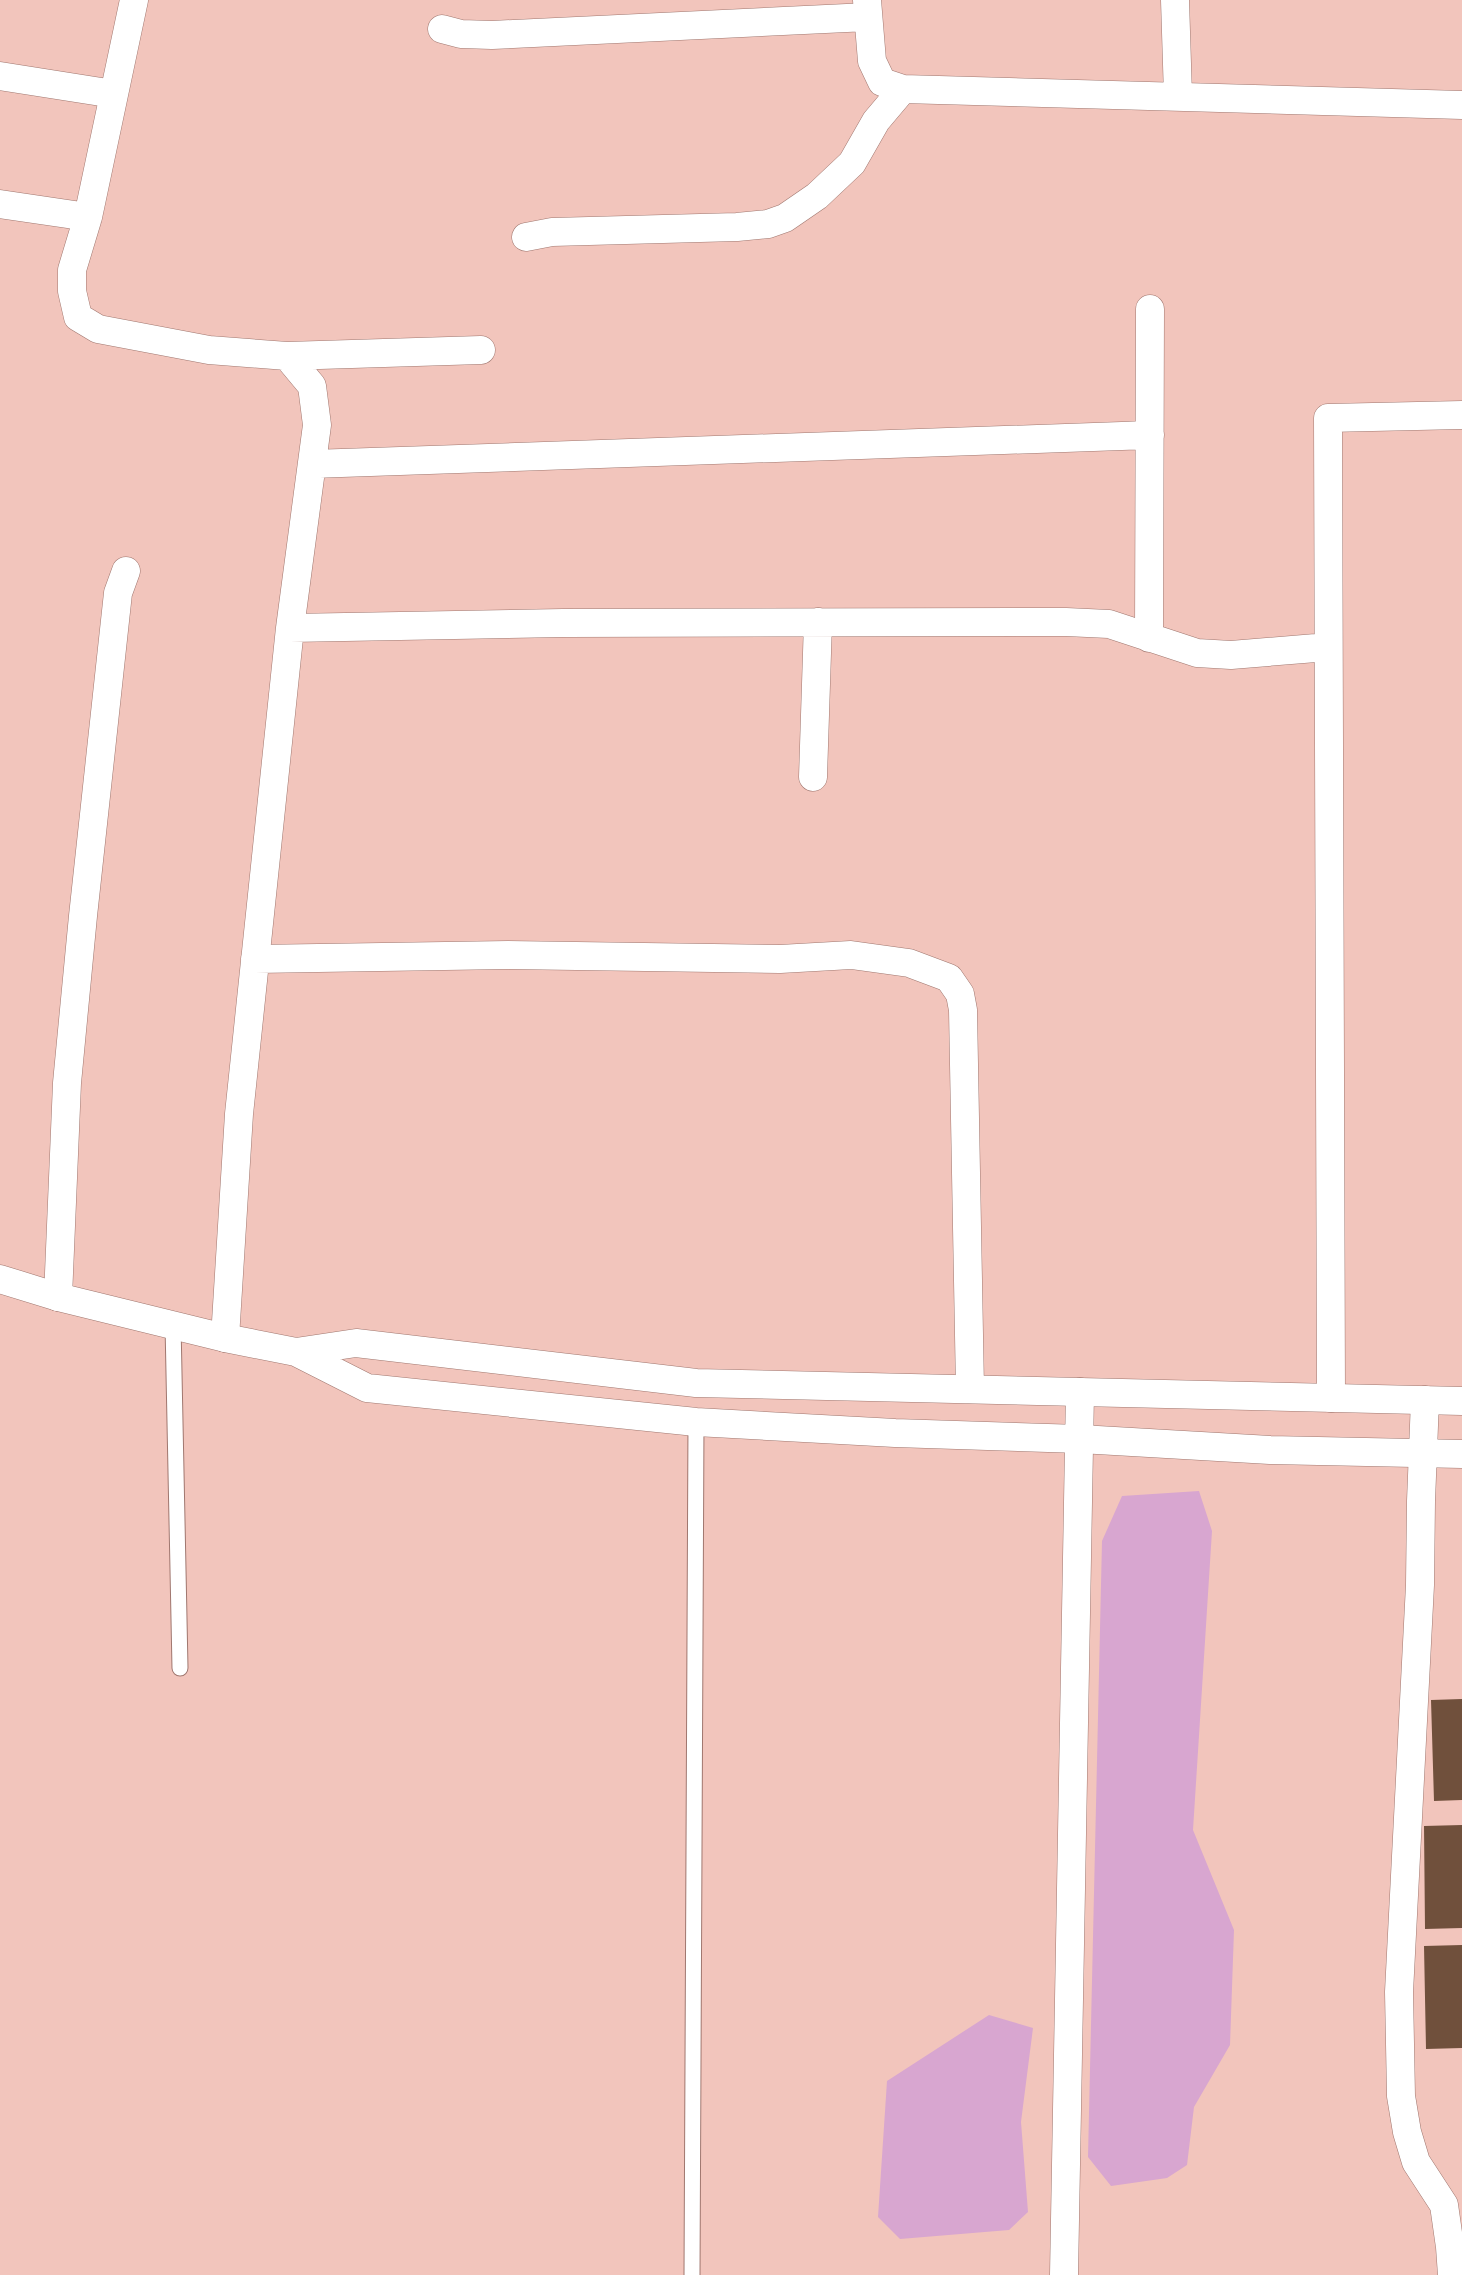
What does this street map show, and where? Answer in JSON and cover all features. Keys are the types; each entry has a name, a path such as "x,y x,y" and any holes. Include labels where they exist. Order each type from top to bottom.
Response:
{"street":[{"path":"134,0 88,217 72,270 72,291 78,317 98,330 209,350 287,356 481,350"},
{"path":"1176,0 1178,96"},
{"path":"442,29 461,34 492,35 868,8 872,61 882,82 904,89 1462,105"},
{"path":"0,76 114,94"},
{"path":"526,237 552,232 737,227 768,224 785,218 817,196 852,163 876,121 904,89"},
{"path":"0,204 88,217"},
{"path":"1149,638 1150,308"},
{"path":"225,1338 239,1114 290,628 318,425 312,386 287,356"},
{"path":"1331,1398 1328,418 1462,415"},
{"path":"312,464 1150,435"},
{"path":"58,1297 68,1073 118,593 126,571"},
{"path":"290,628 562,623 940,621 1108,624 1197,653 1206,654 1230,655 1328,647"},
{"path":"813,777 818,622"},
{"path":"255,959 508,955 780,959 851,955 908,963 949,978 960,994 963,1010 970,1389"},
{"path":"0,1279 58,1297 225,1338 296,1352 368,1388 696,1422 894,1433 1080,1439 1270,1450 1462,1454"},
{"path":"296,1352 356,1343 696,1383 1462,1401"},
{"path":"1064,2275 1080,1392"},
{"path":"1425,1400 1422,1453 1420,1585 1399,1992 1401,2096 1407,2132 1416,2162 1444,2205 1452,2275"}],"lane":[{"path":"173,1324 180,1668"},
{"path":"692,2275 696,1422"}],"shaded area":[{"path":"1199,1491 1212,1531 1193,1830 1234,1930 1230,2045 1194,2107 1187,2165 1167,2178 1111,2186 1088,2157 1102,1541 1122,1496"},
{"path":"989,2015 1033,2028 1021,2122 1028,2212 1009,2230 900,2239 878,2217 887,2081"}],"building":[{"path":"1462,1699 1462,1800 1434,1801 1431,1700"},
{"path":"1462,1825 1462,1928 1425,1929 1424,1826"},
{"path":"1462,1945 1462,2048 1426,2049 1424,1946"}]}
